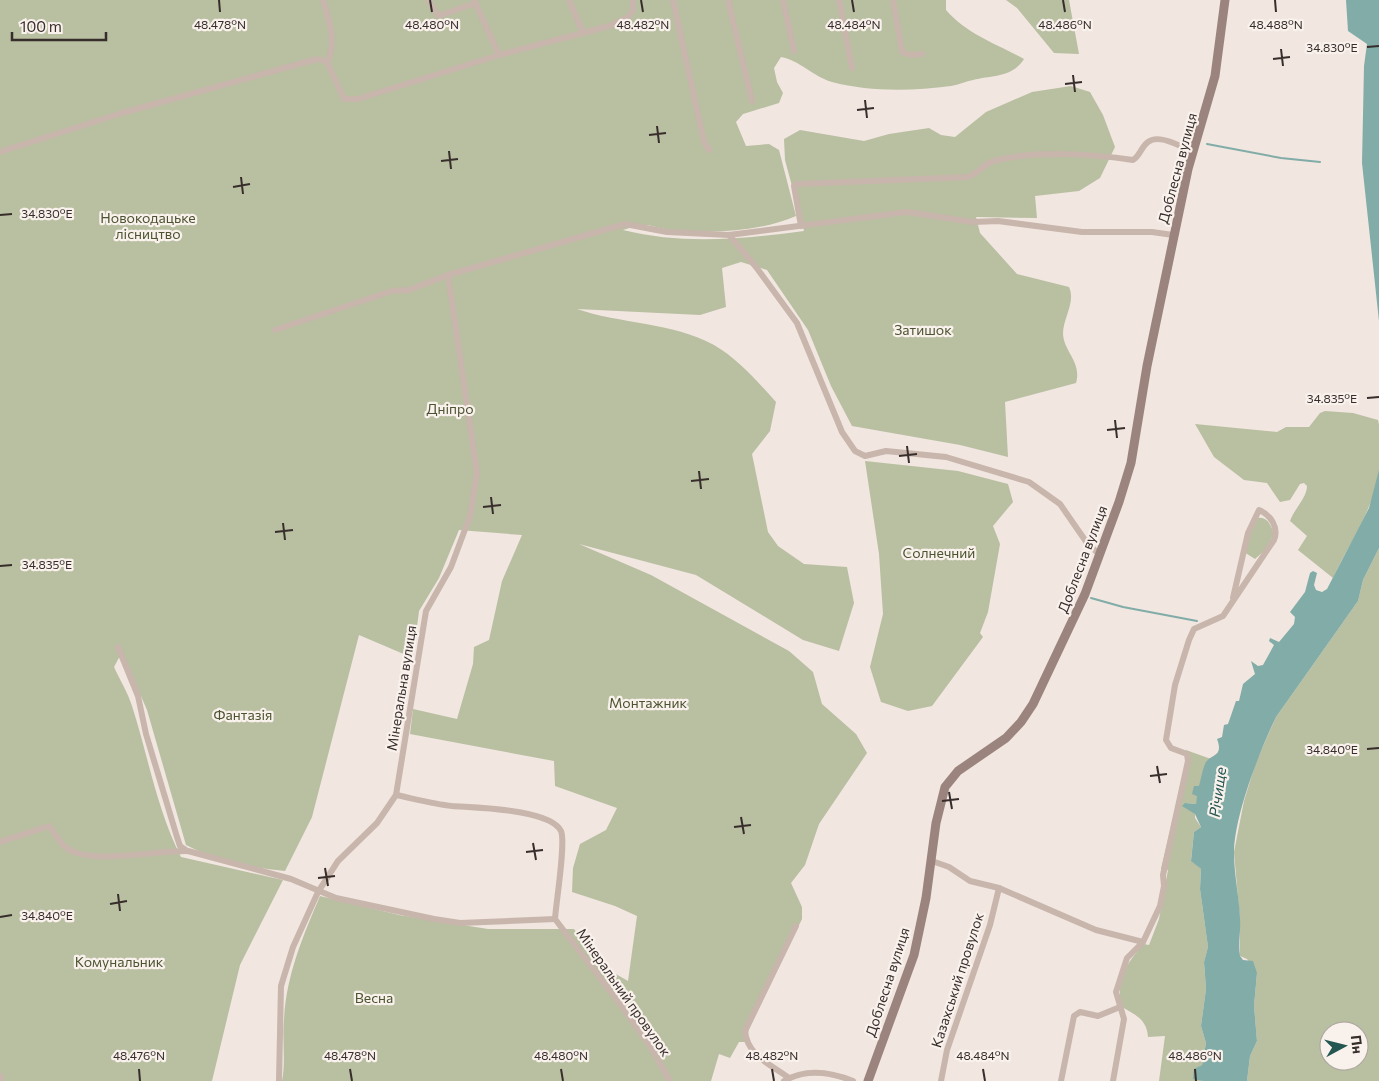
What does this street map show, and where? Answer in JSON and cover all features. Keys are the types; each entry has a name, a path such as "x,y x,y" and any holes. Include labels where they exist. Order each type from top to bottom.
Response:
{"street":[{"path":"323,0 332,36 332,54 327,62"},
{"path":"428,0 438,16 475,2 499,55"},
{"path":"569,0 582,33"},
{"path":"0,152 122,113 300,62 317,59 327,62 344,99 358,99 627,18 633,10 633,0"},
{"path":"673,0 702,132 708,150"},
{"path":"728,0 752,101"},
{"path":"782,0 794,51"},
{"path":"839,0 852,68"},
{"path":"893,0 902,52 911,55 922,54"},
{"name":"Доблесна вулиця","path":"868,1081 914,955 932,861 936,823 945,787 958,771 1006,738 1021,722 1033,704 1084,594 1131,463 1173,235 1193,153 1215,76 1225,0"},
{"path":"801,226 794,186 798,184 968,177 977,174 985,164 1016,157 1087,155 1133,160 1138,157 1147,142 1153,139 1182,147 1193,153"},
{"path":"275,330 392,291 409,290 448,276 625,224 668,232 729,235 907,212 973,222 998,221 1082,232 1152,232 1173,235"},
{"path":"729,235 756,267 797,323 842,432 855,451 865,456 886,451 946,457 1029,482 1060,504 1087,543 1099,554"},
{"name":"Мінеральна вулиця","path":"279,1081 281,986 293,947 318,892 338,861 377,824 396,795 426,611 451,567 470,516 477,473 448,276"},
{"path":"1113,1081 1124,1019 1116,992 1128,958 1143,942 1160,906 1164,886 1163,875 1188,761 1187,754 1167,745 1175,685 1188,640 1194,630 1223,616 1276,535 1270,517 1259,510 1248,533 1233,598"},
{"path":"118,648 138,696 146,734 180,846 188,851"},
{"path":"0,842 50,826 62,844 70,851 86,855 135,855 188,851 291,879 336,898 460,923 555,919 562,832 551,820 493,808 451,806 396,795"},
{"path":"932,861 970,880 999,888 1096,930 1143,942"},
{"name":"Казахський провулок","path":"941,1081 947,1050 990,925 999,888"},
{"name":"Мінеральний провулок","path":"555,919 650,1046 670,1081"},
{"path":"796,926 745,1031 750,1046 759,1058 786,1079 824,1072 853,1081"},
{"path":"1062,1081 1074,1016 1080,1012 1098,1016 1120,1007"},
{"path":"0,1076 2,1081"}],"green space":[{"path":"0,0 946,0 946,10 963,26 982,38 1024,59 1014,70 1001,75 951,86 891,90 861,88 825,80 794,61 781,57 774,68 777,82 783,93 779,103 743,114 736,122 746,146 769,144 779,150 796,216 751,229 719,232 671,230 643,225 623,230 668,238 736,238 804,231 785,160 784,139 800,130 864,141 889,134 929,128 941,135 955,137 986,112 1032,92 1071,86 1090,92 1103,115 1115,147 1100,178 1079,191 1035,196 1037,218 976,217 980,233 1017,274 1069,287 1071,293 1063,334 1066,346 1077,369 1076,383 1005,402 1008,457 960,445 852,426 831,386 808,330 767,270 741,262 722,268 726,307 700,315 577,309 611,318 664,327 698,337 723,350 755,379 776,402 770,431 752,454 768,532 778,546 804,564 847,567 854,603 839,651 803,640 696,575 579,544 651,575 789,651 813,672 822,704 856,734 867,753 819,824 805,865 791,883 802,907 802,919 749,1029 746,1042 739,1042 730,1058 719,1054 711,1081 282,1081 285,1004 288,988 302,941 320,896 399,915 488,929 574,929 600,965 628,981 637,916 615,906 572,892 573,868 580,844 606,830 617,808 555,786 554,761 410,734 413,709 457,719 473,664 474,647 489,640 502,581 522,535 459,530 439,578 419,611 413,658 359,635 312,817 285,871 234,863 197,851 186,845 147,710 122,652 114,667 130,701 165,821 181,857 283,880 240,965 212,1081 0,1081"},
{"path":"1006,0 1069,0 1079,54 1054,53 1017,8"},
{"path":"1325,411 1353,413 1378,420 1379,425 1379,472 1372,500 1333,578 1298,550 1307,536 1290,521 1305,495 1307,486 1304,483 1300,484 1290,500 1280,502 1267,483 1244,480 1214,457 1195,424 1277,432 1286,427 1309,427 1320,413"},
{"name":"Солнечний","path":"865,461 958,471 1008,484 1013,502 993,526 1000,544 988,612 980,633 983,637 932,706 908,711 881,702 870,667 883,614 879,554"},
{"path":"1257,518 1266,520 1274,534 1265,550 1255,559 1244,552 1250,532"},
{"path":"1379,548 1379,1081 1247,1081 1250,1056 1257,1041 1254,1006 1257,973 1247,959 1240,956 1240,920 1234,852 1244,801 1256,762 1276,717 1358,601 1363,580"},
{"path":"1186,750 1211,759 1207,761 1196,804 1185,803 1195,814 1195,818 1201,827 1194,832 1191,860 1201,869 1200,889 1208,947 1204,962 1206,989 1201,1026 1206,1043 1202,1065 1199,1067 1198,1079 1203,1081 1159,1081 1165,1036 1148,1037 1143,1022 1122,1007 1120,989 1127,965 1144,944 1149,945 1159,919 1168,870 1161,869 1186,761"}],"water":[{"path":"1346,0 1379,0 1379,321 1362,163 1364,66 1367,44 1348,31"},
{"name":"Річище","path":"1379,470 1379,548 1363,580 1358,601 1276,717 1249,784 1238,821 1234,853 1240,918 1240,956 1243,960 1253,961 1257,973 1254,1006 1257,1041 1250,1056 1247,1081 1203,1081 1193,1079 1194,1069 1202,1065 1206,1043 1201,1026 1206,989 1204,962 1208,947 1200,889 1201,869 1191,861 1194,832 1201,827 1195,814 1182,806 1185,803 1196,804 1197,796 1192,794 1194,786 1199,786 1208,759 1218,752 1219,745 1217,739 1222,737 1224,725 1228,724 1236,701 1239,701 1243,684 1255,674 1251,661 1258,666 1263,665 1274,645 1269,641 1270,638 1279,642 1294,624 1295,617 1290,612 1305,592 1310,573 1313,571 1317,573 1314,585 1316,590 1322,592 1327,589 1369,508"}],"waterway":[{"path":"1207,144 1281,158 1320,162"},
{"path":"1091,598 1123,607 1197,621"}],"park label":[{"name":"Новокодацьке лісництво","path":"148,226"},
{"name":"Затишок","path":"923,329"},
{"name":"Дніпро","path":"450,408"},
{"name":"Монтажник","path":"648,702"},
{"name":"Фантазія","path":"243,714"},
{"name":"Комунальник","path":"119,961"},
{"name":"Весна","path":"374,997"}]}
